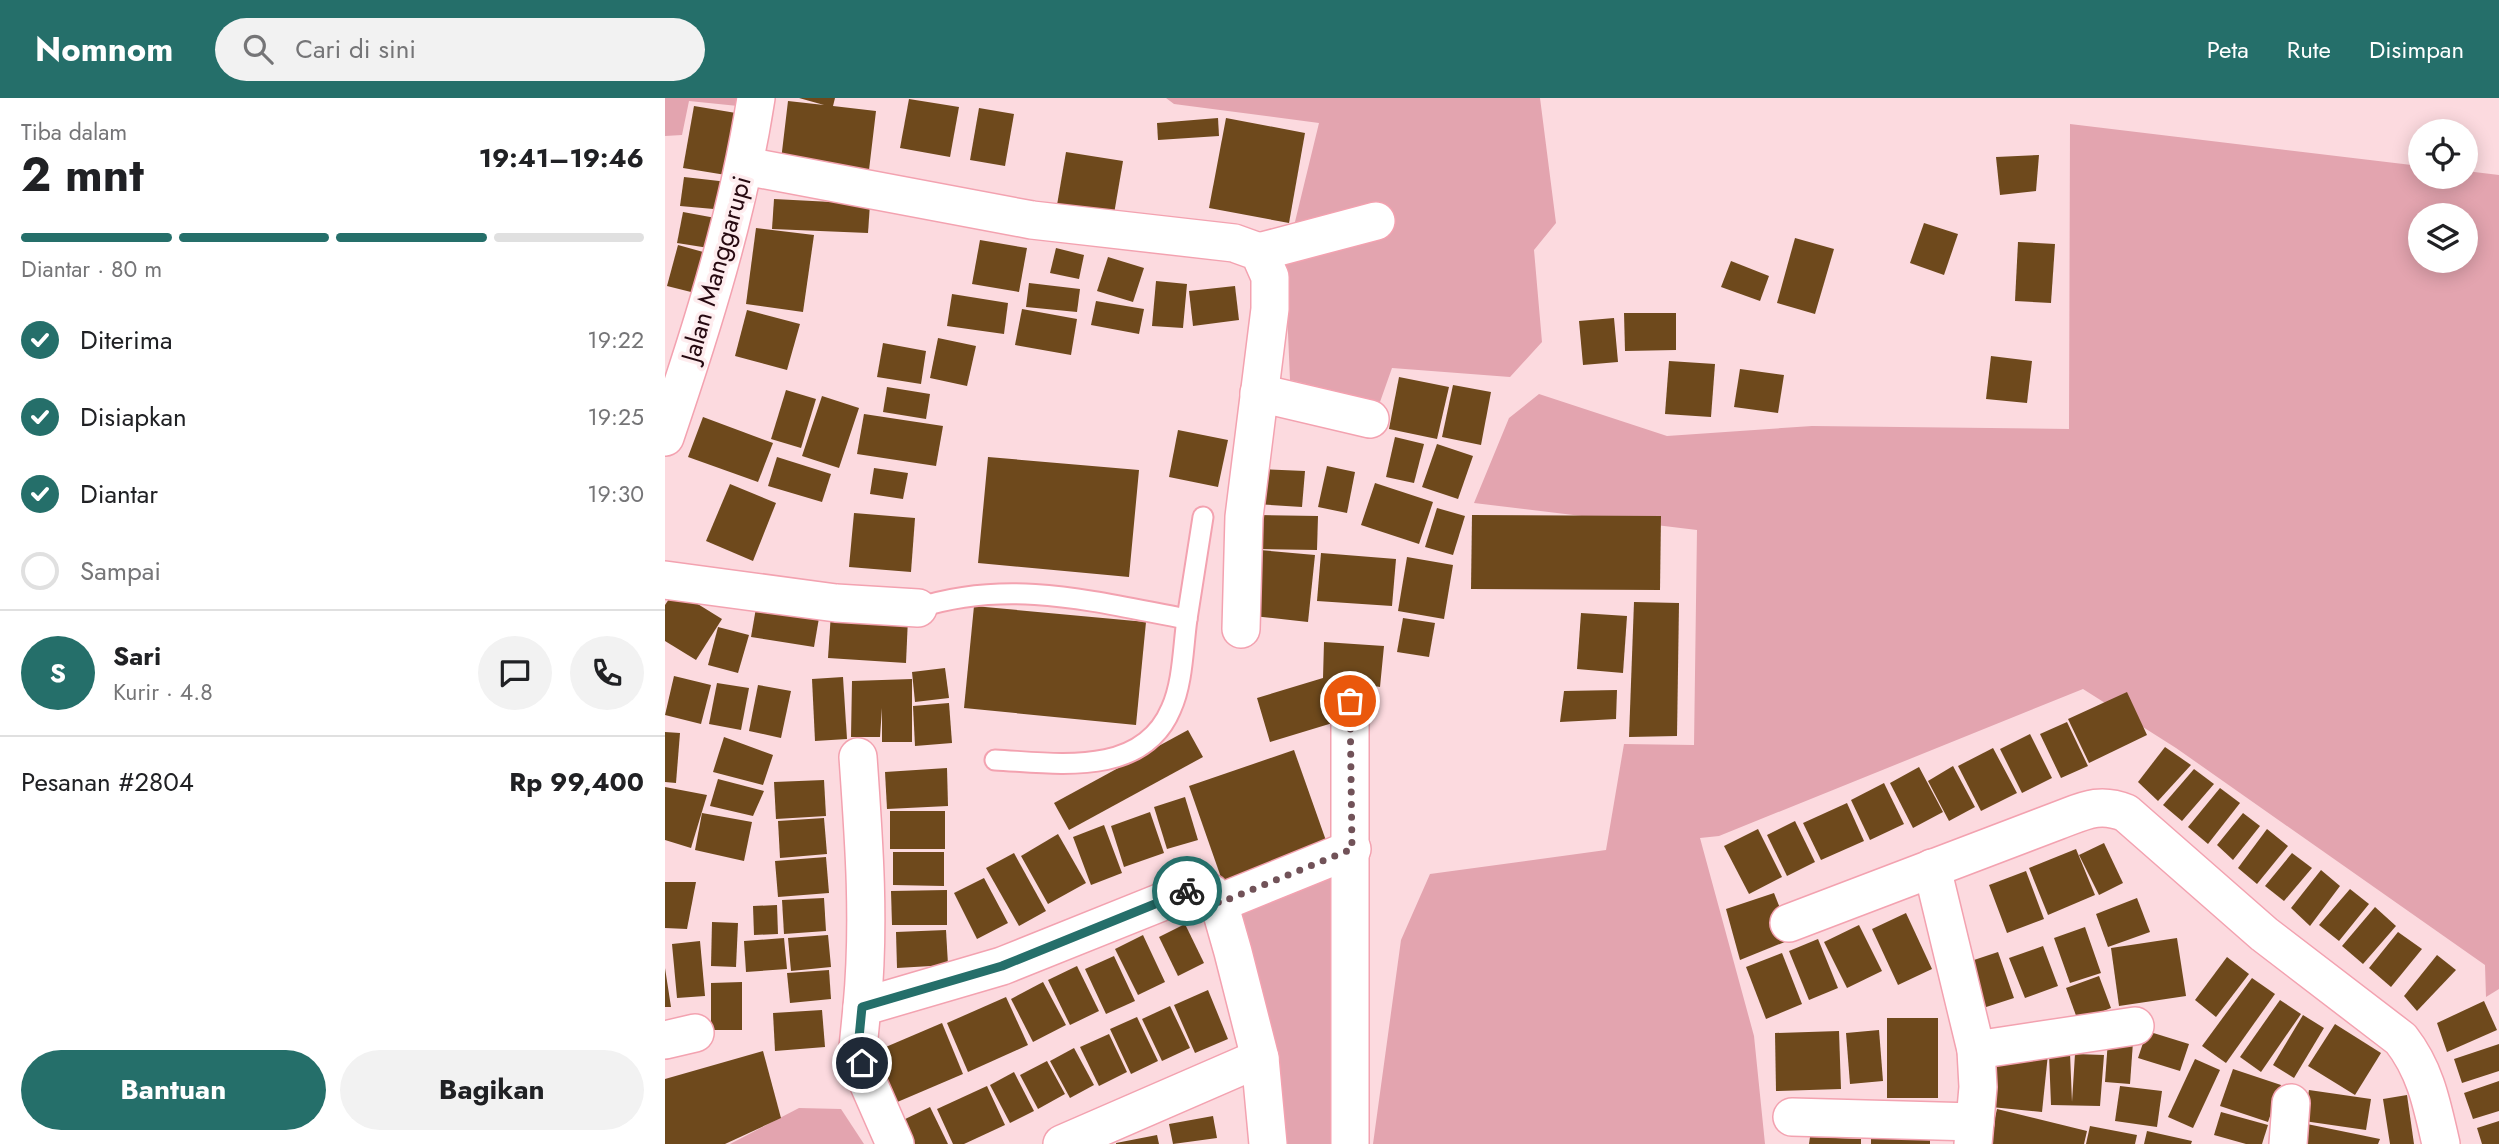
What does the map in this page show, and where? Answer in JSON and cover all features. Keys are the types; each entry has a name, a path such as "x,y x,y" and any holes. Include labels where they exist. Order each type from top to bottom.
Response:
{"street":[{"name":"Jalan Manggarupi","path":"665,437 674,384 720,266 745,166 756,98"},
{"path":"745,166 1032,220 1234,243 1259,252 1376,221"},
{"path":"1241,628 1244,517 1268,332 1270,277 1259,252"},
{"path":"1259,393 1370,419"},
{"path":"665,580 836,603 918,608"},
{"path":"1350,701 1350,1144"},
{"path":"858,757 867,885 868,944 858,1048 866,1078 895,1144"},
{"path":"1789,923 2093,808 2110,807 2126,813 2264,934 2401,1039 2417,1059 2426,1082 2441,1144"},
{"path":"1219,903 1352,849"},
{"path":"1792,1116 1974,1133 1978,1087 1976,1050 1933,868"},
{"path":"862,1007 1002,966 1199,887 1211,893 1219,903 1260,1058 1268,1144"},
{"path":"1976,1050 2135,1026"},
{"path":"1077,1141 1260,1058"},
{"path":"2288,1144 2291,1103"}],"lane":[{"path":"995,761 1091,762 1127,756 1157,734 1172,708 1203,517"},
{"path":"918,608 949,597 1003,591 1061,596 1187,619"}],"shaded area":[{"path":"665,98 739,98 738,106 689,101 682,135 665,136"},
{"path":"1166,98 1540,98 1556,223 1534,250 1542,342 1510,377 1392,368 1380,402 1290,380 1285,263 1319,123 1174,104"},
{"path":"2070,124 2408,165 2408,189 2478,189 2478,172 2499,175 2499,989 2486,997 2485,965 2176,748 2083,689 1719,836 1700,838 1754,1036 1765,1144 1373,1144 1401,940 1430,874 1606,850 1624,744 1694,745 1697,530 1474,503 1509,418 1539,394 1667,436 1812,426 2069,429"},
{"path":"1352,860 1333,1144 1280,1144 1234,904"},
{"path":"799,1108 841,1109 864,1144 730,1144"}],"building":[{"path":"799,98 835,98 833,106 876,111 869,170 781,160 788,101 824,105"},
{"path":"909,99 959,107 950,157 900,148"},
{"path":"694,106 742,114 732,176 683,168"},
{"path":"979,108 1014,114 1005,166 970,160"},
{"path":"1218,118 1219,136 1158,140 1157,123"},
{"path":"1226,118 1305,133 1289,223 1209,208"},
{"path":"1066,152 1123,161 1114,214 1057,205"},
{"path":"2039,155 2036,191 2000,195 1996,157"},
{"path":"684,177 728,182 725,210 680,206"},
{"path":"774,199 870,204 868,233 772,229"},
{"path":"683,212 721,219 715,249 677,243"},
{"path":"1924,223 1958,234 1944,275 1910,263"},
{"path":"756,228 814,235 803,312 746,304"},
{"path":"1795,238 1834,249 1815,314 1777,303"},
{"path":"980,240 1027,248 1019,292 972,284"},
{"path":"2018,242 2055,244 2051,303 2015,301"},
{"path":"678,245 714,255 703,295 667,286"},
{"path":"1056,248 1084,255 1079,279 1050,273"},
{"path":"1108,257 1144,268 1133,302 1097,291"},
{"path":"1731,261 1769,276 1760,301 1721,287"},
{"path":"1156,281 1187,284 1183,328 1152,326"},
{"path":"1029,283 1080,289 1077,312 1026,307"},
{"path":"1235,286 1239,320 1193,326 1189,291"},
{"path":"952,294 1008,303 1004,334 947,326"},
{"path":"1096,301 1144,309 1139,334 1091,325"},
{"path":"1022,309 1077,319 1071,355 1015,345"},
{"path":"747,310 800,324 787,370 735,356"},
{"path":"1624,313 1676,313 1676,350 1625,351"},
{"path":"1614,318 1618,362 1583,365 1579,321"},
{"path":"938,338 976,346 967,386 930,378"},
{"path":"883,343 926,351 921,384 877,377"},
{"path":"1991,356 2032,361 2027,403 1986,399"},
{"path":"1669,361 1715,364 1711,417 1665,414"},
{"path":"1740,369 1784,375 1778,413 1734,407"},
{"path":"1399,377 1449,387 1437,439 1389,429"},
{"path":"1453,385 1491,392 1481,445 1442,437"},
{"path":"887,387 930,394 926,419 883,412"},
{"path":"786,390 816,399 801,448 771,439"},
{"path":"822,396 859,408 839,468 802,456"},
{"path":"864,414 943,426 936,466 857,454"},
{"path":"703,417 773,443 758,482 688,457"},
{"path":"1178,430 1228,440 1218,487 1169,477"},
{"path":"1395,437 1424,444 1414,483 1386,477"},
{"path":"1437,444 1473,456 1458,499 1422,487"},
{"path":"777,457 831,474 822,502 768,486"},
{"path":"988,457 1139,470 1129,577 978,563"},
{"path":"1327,466 1355,472 1347,513 1318,507"},
{"path":"874,468 908,473 903,499 870,494"},
{"path":"1258,469 1305,471 1302,507 1255,504"},
{"path":"1375,483 1433,502 1419,544 1361,525"},
{"path":"730,484 776,503 753,561 706,541"},
{"path":"1437,508 1465,516 1453,555 1425,547"},
{"path":"854,513 915,518 911,572 849,567"},
{"path":"1259,515 1318,516 1317,550 1258,549"},
{"path":"1472,515 1661,516 1660,590 1471,589"},
{"path":"1260,550 1315,555 1308,622 1253,616"},
{"path":"1321,553 1396,559 1392,606 1317,601"},
{"path":"1407,557 1453,565 1444,619 1398,611"},
{"path":"675,590 722,619 696,660 665,641 665,605"},
{"path":"1634,602 1679,603 1677,736 1629,737"},
{"path":"974,606 1146,622 1136,725 964,708"},
{"path":"756,608 819,618 814,647 751,637"},
{"path":"831,613 908,618 906,663 828,658"},
{"path":"1581,613 1627,616 1623,673 1577,669"},
{"path":"1403,618 1435,623 1429,657 1397,652"},
{"path":"718,627 749,635 738,673 708,665"},
{"path":"1324,642 1384,646 1380,687 1337,680 1349,718 1270,742 1257,698 1323,678"},
{"path":"945,668 949,698 915,702 912,672"},
{"path":"674,676 711,685 701,724 665,715"},
{"path":"843,677 847,739 815,741 812,679"},
{"path":"912,679 912,742 882,742 882,708 880,737 851,737 852,681"},
{"path":"717,683 749,688 741,730 709,724"},
{"path":"758,685 791,691 781,738 749,731"},
{"path":"1617,690 1616,719 1560,722 1564,691"},
{"path":"2127,692 2147,735 2089,763 2068,719"},
{"path":"949,703 952,743 915,746 913,706"},
{"path":"2067,722 2088,766 2061,778 2040,734"},
{"path":"1188,730 1203,757 1069,830 1054,803"},
{"path":"665,732 680,733 676,783 665,782"},
{"path":"2030,734 2052,778 2022,793 2000,749"},
{"path":"724,737 773,755 763,785 713,772"},
{"path":"2165,747 2191,765 2158,801 2138,782"},
{"path":"1993,748 2017,793 1981,811 1958,766"},
{"path":"1294,750 1329,849 1224,886 1189,786"},
{"path":"1953,766 1975,807 1949,821 1928,781"},
{"path":"1919,767 1943,812 1913,828 1890,783"},
{"path":"947,768 948,806 887,809 885,772"},
{"path":"2194,769 2214,784 2182,821 2163,805"},
{"path":"718,779 764,791 753,816 710,806"},
{"path":"824,780 826,816 776,819 774,782"},
{"path":"1884,783 1904,824 1870,840 1851,800"},
{"path":"665,787 707,795 691,848 665,840"},
{"path":"2220,788 2240,803 2208,844 2188,827"},
{"path":"1185,797 1198,840 1167,849 1154,807"},
{"path":"1847,803 1864,841 1821,860 1803,823"},
{"path":"890,811 945,811 945,849 890,849"},
{"path":"1150,812 1164,853 1124,867 1111,826"},
{"path":"702,813 752,822 744,861 695,850"},
{"path":"2243,813 2260,826 2233,860 2217,845"},
{"path":"824,818 827,854 780,858 778,821"},
{"path":"1795,821 1815,862 1787,876 1767,835"},
{"path":"1104,825 1122,873 1091,885 1073,837"},
{"path":"1758,829 1782,877 1749,894 1724,846"},
{"path":"2267,829 2288,846 2257,884 2238,868"},
{"path":"1058,834 1086,883 1048,904 1021,856"},
{"path":"2104,843 2123,883 2099,895 2079,855"},
{"path":"2076,849 2095,895 2048,915 2029,868"},
{"path":"893,852 944,852 944,886 893,885"},
{"path":"1014,853 1046,911 1019,926 986,868"},
{"path":"2292,853 2312,868 2284,901 2265,886"},
{"path":"826,857 829,893 778,897 775,861"},
{"path":"2321,870 2340,886 2310,926 2291,908"},
{"path":"2026,871 2044,919 2007,933 1989,885"},
{"path":"984,878 1008,923 977,939 954,893"},
{"path":"665,882 696,882 687,929 665,928"},
{"path":"2350,889 2369,904 2339,941 2319,925"},
{"path":"947,890 947,925 892,925 891,891"},
{"path":"1774,893 1792,939 1740,960 1726,909"},
{"path":"824,898 826,931 784,934 782,900"},
{"path":"2137,898 2150,932 2108,947 2096,914"},
{"path":"777,905 778,934 754,935 753,906"},
{"path":"2375,907 2396,926 2363,964 2342,946"},
{"path":"1906,913 1932,969 1898,985 1872,929"},
{"path":"712,922 738,923 736,967 711,966"},
{"path":"1185,924 1204,963 1178,976 1159,937"},
{"path":"1859,925 1882,971 1847,988 1824,942"},
{"path":"2085,927 2101,973 2070,983 2054,938"},
{"path":"946,930 948,965 897,968 896,932"},
{"path":"2398,932 2422,949 2391,987 2369,968"},
{"path":"828,935 831,967 791,971 788,938"},
{"path":"1143,935 1165,982 1138,995 1115,949"},
{"path":"784,938 787,969 746,972 744,941"},
{"path":"2177,938 2186,996 2119,1006 2111,948"},
{"path":"1818,939 1838,988 1809,1000 1789,951"},
{"path":"700,941 705,996 677,998 672,944"},
{"path":"2043,946 2058,986 2025,998 2009,958"},
{"path":"1998,952 2014,998 1980,1009 1965,963"},
{"path":"1782,953 1802,1004 1766,1019 1746,967"},
{"path":"2437,955 2456,970 2417,1011 2404,996"},
{"path":"1114,956 1135,1001 1106,1014 1085,969"},
{"path":"2227,957 2249,974 2216,1017 2195,1000"},
{"path":"1077,966 1099,1011 1070,1025 1048,980"},
{"path":"665,968 671,1007 665,1007"},
{"path":"829,970 831,999 790,1003 787,973"},
{"path":"2099,976 2111,1008 2078,1021 2066,988"},
{"path":"2252,978 2275,994 2226,1063 2202,1046"},
{"path":"742,982 742,1030 711,1030 711,983"},
{"path":"1043,982 1066,1025 1033,1042 1011,999"},
{"path":"1208,990 1228,1039 1195,1053 1174,1005"},
{"path":"1006,997 1028,1045 968,1072 947,1023"},
{"path":"2280,1000 2301,1014 2261,1072 2240,1057"},
{"path":"2484,1001 2497,1030 2447,1052 2437,1023"},
{"path":"1170,1006 1190,1048 1162,1061 1142,1019"},
{"path":"822,1010 825,1047 775,1051 773,1013"},
{"path":"2303,1015 2324,1028 2294,1078 2273,1065"},
{"path":"1137,1017 1158,1061 1131,1074 1110,1029"},
{"path":"1887,1018 1938,1018 1938,1098 1887,1098"},
{"path":"942,1023 963,1074 895,1103 874,1052"},
{"path":"2335,1024 2381,1053 2355,1095 2308,1066"},
{"path":"1879,1030 1883,1081 1850,1084 1846,1033"},
{"path":"1839,1031 1841,1089 1776,1091 1775,1033"},
{"path":"2147,1031 2189,1044 2180,1071 2138,1058"},
{"path":"1109,1034 1127,1072 1099,1086 1080,1047"},
{"path":"2108,1040 2133,1042 2130,1084 2105,1082"},
{"path":"2499,1044 2499,1071 2462,1083 2454,1059"},
{"path":"1074,1048 1094,1085 1070,1098 1050,1061"},
{"path":"1997,1049 2048,1054 2042,1112 1991,1107"},
{"path":"763,1051 781,1118 725,1144 665,1144 665,1079"},
{"path":"2070,1053 2072,1102 2075,1054 2104,1055 2100,1106 2051,1105 2049,1054"},
{"path":"2195,1059 2220,1070 2193,1128 2168,1117"},
{"path":"1047,1061 1065,1094 1038,1109 1020,1075"},
{"path":"2233,1069 2281,1085 2268,1122 2220,1106"},
{"path":"1014,1072 1034,1111 1010,1123 990,1085"},
{"path":"2499,1081 2499,1111 2473,1119 2464,1093"},
{"path":"987,1086 1005,1125 964,1144 953,1144 937,1109"},
{"path":"2120,1086 2162,1091 2157,1127 2115,1121"},
{"path":"2309,1090 2371,1099 2366,1130 2304,1121"},
{"path":"2407,1095 2414,1144 2390,1144 2383,1099"},
{"path":"930,1107 948,1144 910,1144 899,1122"},
{"path":"1997,1109 2087,1131 2084,1144 1989,1144"},
{"path":"2221,1112 2268,1125 2262,1144 2246,1144 2214,1135"},
{"path":"1213,1116 1217,1138 1173,1144 1169,1124"},
{"path":"2499,1121 2499,1144 2482,1144 2477,1128"},
{"path":"2307,1124 2380,1139 2378,1144 2302,1144"},
{"path":"2090,1126 2137,1135 2135,1144 2086,1144"},
{"path":"2147,1131 2192,1141 2191,1144 2144,1144"},
{"path":"1871,1133 1930,1135 1930,1144 1871,1144"},
{"path":"1157,1135 1159,1144 1116,1144 1116,1143"},
{"path":"1810,1137 1861,1139 1861,1144 1809,1144"}],"way so far":[{"path":"1187,891 1199,887 1211,893 1219,903 1352,849 1350,701"}],"route":[{"path":"862,1063 858,1048 862,1007 1002,966 1187,891"}]}
